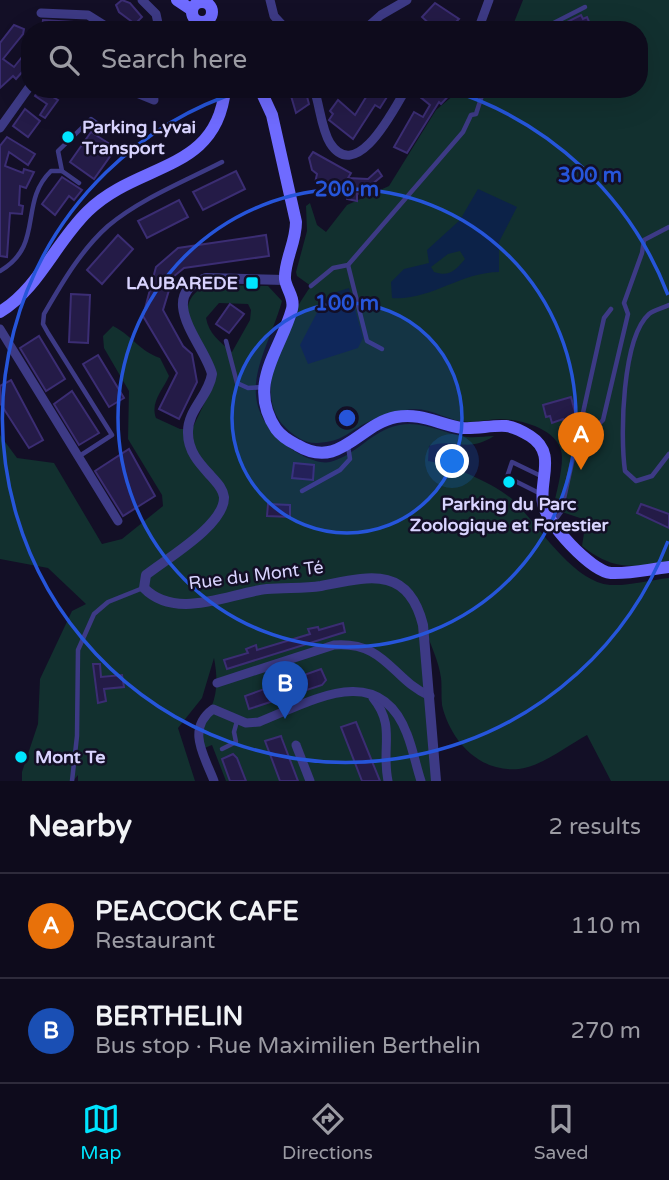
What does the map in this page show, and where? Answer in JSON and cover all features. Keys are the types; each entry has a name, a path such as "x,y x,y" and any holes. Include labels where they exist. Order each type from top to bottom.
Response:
{"main road":[{"path":"177,0 202,3 212,8 209,21"},
{"path":"200,21 194,18 202,3"},
{"path":"0,312 27,291 66,235 102,199 201,146 217,125 223,98"},
{"path":"264,98 272,115 296,222 296,240 285,280 292,297 292,310 270,357 265,387 270,417 277,430 289,441 316,453 348,445 368,430 395,417 428,417 463,428 506,426 534,439 544,450 547,460 543,495 546,515 592,565 609,573 669,567"}],"street":[{"path":"142,0 156,14 158,21"},
{"path":"270,0 274,16 279,21"},
{"path":"374,21 407,0"},
{"path":"481,21 489,0"},
{"path":"41,13 88,15 98,21"},
{"path":"0,128 21,98"},
{"path":"149,98 154,100"},
{"path":"316,98 329,141 336,149 356,153 374,141 400,98"},
{"path":"144,588 146,575 216,520 224,498 222,489 198,462 188,440 188,421 211,383 212,374 186,321 182,305 186,293 196,282 206,278 285,280"},
{"path":"1,335 118,521"},
{"name":"Rue du Mont Té","path":"144,588 167,600 203,603 267,589 320,586 357,577 386,580 407,593 419,611 438,781"},
{"path":"217,683 334,645 347,644 374,653 430,696"},
{"path":"214,781 197,732 201,717 213,709 246,723 259,722 346,690 367,692 389,706 399,719 421,781"},
{"path":"367,692 385,713 384,762 388,781"},
{"path":"296,745 310,781"}],"lane":[{"path":"557,21 585,6"},
{"path":"311,286 333,268 348,265 463,132 471,115 476,114 481,98"},
{"path":"62,171 58,151 91,119 105,129"},
{"path":"78,457 113,435 48,333 43,324 44,314 87,247 110,225 159,195 222,162"},
{"path":"0,271 12,264 24,246 32,225 32,198 40,182 51,171 62,171 79,183"},
{"path":"580,429 597,426 603,420 628,314 624,303 644,240 669,227"},
{"path":"348,265 367,341 382,349"},
{"path":"669,305 650,313 635,335 622,428 625,471 636,481 652,476 669,454"},
{"path":"553,523 561,512 604,318 611,309"},
{"path":"226,341 237,383 248,388 265,387"},
{"path":"302,491 340,470 349,459 348,445"},
{"path":"543,495 507,477 512,462 545,478"},
{"path":"72,781 77,736 78,650 94,614 108,601 144,588"},
{"path":"222,749 236,742 234,732 238,719"}],"green space":[{"path":"523,0 669,0 669,562 623,565 604,560 582,546 586,520 553,509 561,470 560,448 548,433 529,424 500,419 460,421 414,409 375,419 334,440 313,443 292,433 275,413 271,395 276,356 292,317 311,286 297,276 296,272 307,231 306,206 310,203 317,225 326,232 347,205 389,186 436,110 450,98 648,98 648,21 515,21"},
{"path":"207,285 268,286 282,301 261,359 256,394 260,411 269,428 295,451 313,460 330,462 340,459 389,428 408,424 467,437 494,436 476,444 447,443 429,446 428,461 474,477 508,496 570,564 596,582 617,585 669,578 669,781 611,781 587,735 528,767 505,769 479,760 459,742 446,718 442,705 440,672 426,631 436,781 226,781 212,745 202,749 197,732 212,706 216,689 214,658 202,698 178,728 195,781 78,781 78,775 73,781 22,781 22,772 38,724 40,679 72,611 86,604 48,568 0,559 0,435 17,458 54,463 102,544 122,539 163,506 162,495 128,439 129,391 104,348 103,336 113,326 160,358 169,376 156,401 156,418 180,429 192,429 215,381 187,313 190,299","holes":["219,303 248,304 251,310 250,320 232,352 212,333 206,318"]}],"water":[{"path":"478,189 517,207 499,242 499,272 472,276 419,295 392,298 391,282 404,269 429,263 427,250 460,220","holes":["460,251 465,259 455,270 448,273 434,272 431,267 448,254"]},
{"path":"349,288 363,338 358,348 308,364 300,345 321,305 333,293"}],"building":[{"path":"122,0 130,3 142,17 138,21 131,21 119,12 116,5"},
{"path":"435,3 459,19 426,21 422,17"},
{"path":"581,15 583,19 587,17 589,21 569,21"},
{"path":"14,25 21,28 21,36 3,59 14,67 21,58 21,73 16,79 13,76 0,88 0,43"},
{"path":"38,98 58,100 45,118 40,115 47,104"},
{"path":"292,98 307,98 309,104 296,113"},
{"path":"365,98 386,98 380,108 375,105 353,139 329,120 333,114 330,111 338,100 355,115"},
{"path":"421,98 447,98 441,104 439,102 407,153 394,147 414,112 423,117 430,105"},
{"path":"25,109 40,121 28,137 13,126"},
{"path":"91,132 116,148 94,179 70,162"},
{"path":"7,137 35,154 28,165 9,152 5,166 23,173 24,169 34,172 26,188 20,186 19,205 23,206 22,214 10,213 7,257 0,256 0,146"},
{"path":"313,152 351,173 348,178 368,179 378,170 382,176 370,186 371,192 357,194 357,201 347,199 347,195 315,183 317,174 312,170 309,158"},
{"path":"236,171 245,189 203,210 193,192"},
{"path":"62,177 82,190 74,200 69,196 55,215 42,204"},
{"path":"179,200 188,217 147,238 138,221"},
{"path":"118,235 133,249 102,284 87,270"},
{"path":"266,235 269,256 184,268 173,277 163,310 183,346 192,354 197,382 179,419 159,409 177,373 143,316 156,267 178,248"},
{"path":"71,294 90,295 88,343 69,342"},
{"path":"230,304 244,314 229,333 216,324"},
{"path":"39,336 65,379 46,391 20,348"},
{"path":"98,355 124,398 109,407 83,364"},
{"path":"11,380 43,440 29,448 0,403 0,386"},
{"path":"72,391 99,433 79,445 54,404"},
{"path":"571,397 576,416 570,418 574,432 569,438 563,419 552,423 550,416 546,417 543,405"},
{"path":"129,449 155,496 123,516 95,471"},
{"path":"294,463 314,465 313,480 292,478"},
{"path":"268,504 290,505 290,517 267,516"},
{"path":"641,504 669,514 669,528 637,513"},
{"path":"343,623 345,632 227,669 224,660 248,653 246,649 256,645 257,650 310,634 308,629 318,627 319,630"},
{"path":"93,664 100,664 101,677 122,675 124,687 104,689 106,701 98,703"},
{"path":"321,669 326,680 322,685 249,709 245,696"},
{"path":"356,722 380,781 362,781 341,727"},
{"path":"281,736 298,781 280,781 265,741"},
{"path":"233,754 246,781 230,781 222,759"}],"place":[{"name":"Parking Lyvai Transport","path":"68,137"},
{"name":"LAUBAREDE","path":"252,283"},
{"name":"PEACOCK CAFE","path":"581,470"},
{"name":"Parking du Parc Zoologique et Forestier","path":"509,482"},
{"name":"BERTHELIN","path":"285,719"},
{"name":"Mont Te","path":"21,757"}]}
